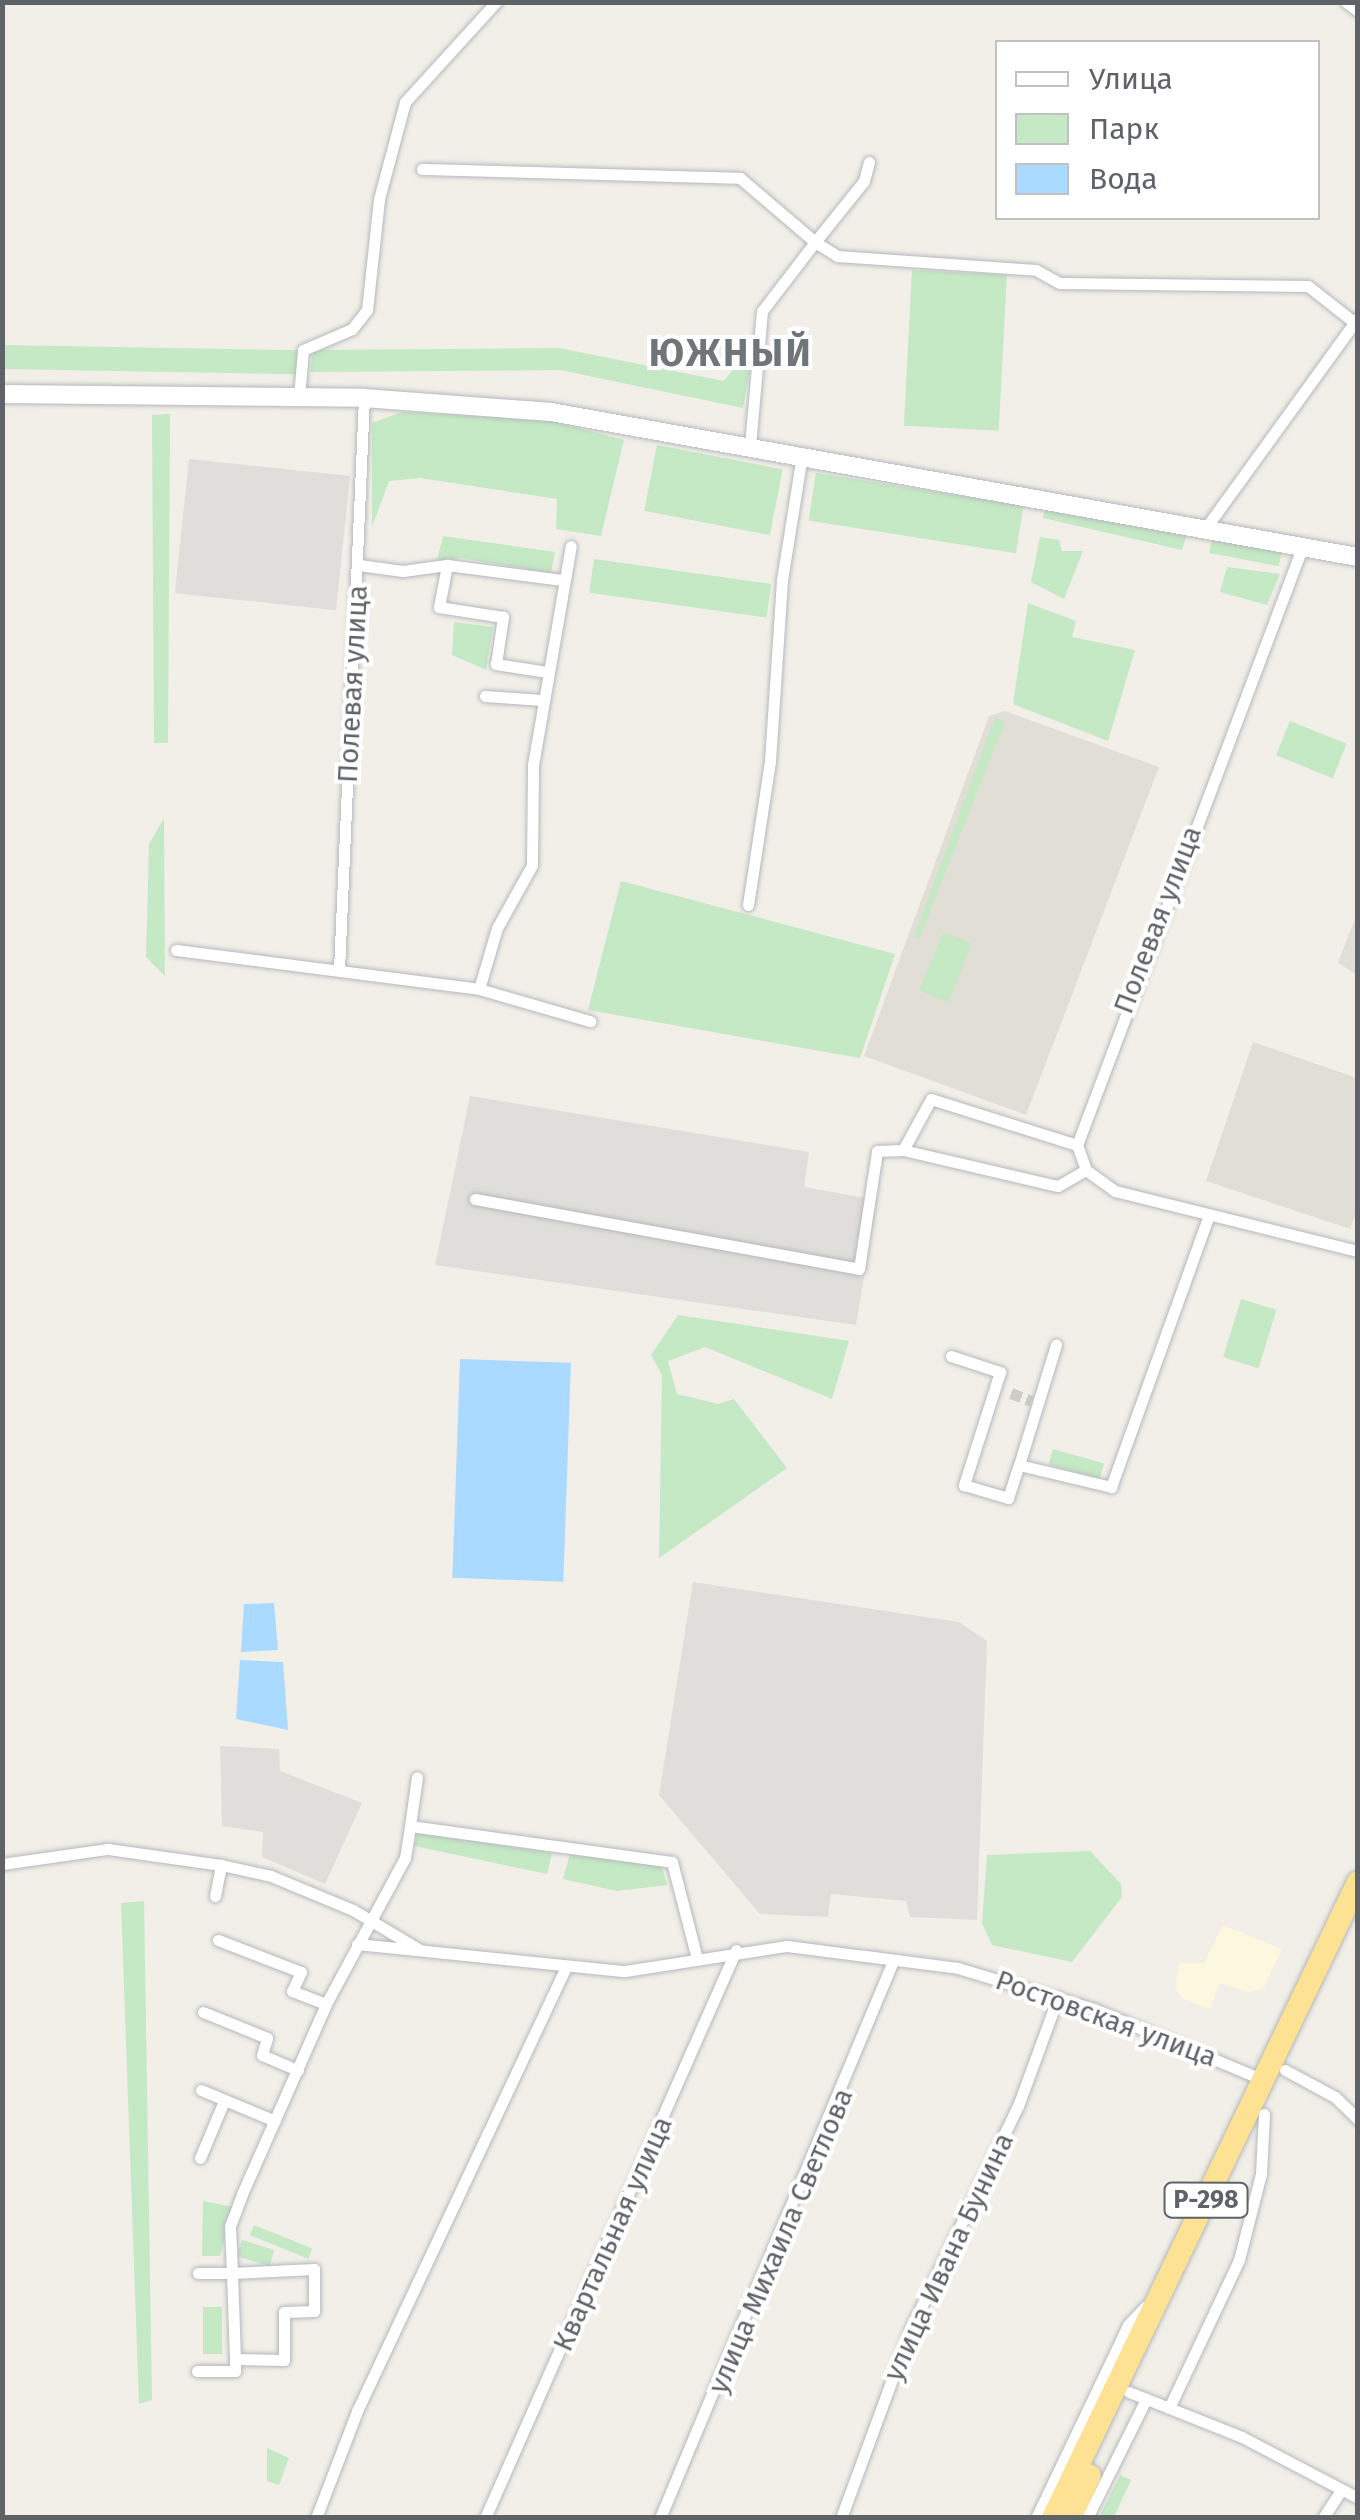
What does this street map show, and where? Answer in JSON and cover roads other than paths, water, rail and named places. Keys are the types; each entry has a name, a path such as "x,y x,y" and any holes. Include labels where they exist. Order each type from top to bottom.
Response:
{"highway":[{"name":"Р-298","path":"1070,2518 1138,2395 1264,2114 1274,2075 1358,1882"},
{"name":"Р-298","path":"1052,2518 1162,2290 1358,1918"}],"main road":[{"path":"2,394 364,398 551,412 1358,557"}],"street":[{"path":"298,397 304,350 352,329 367,310 379,199 405,102 496,2"},
{"path":"1346,2 1358,11"},
{"path":"750,445 762,311 864,181 870,162"},
{"path":"422,170 740,178 837,256 1036,270 1059,283 1308,286 1356,320 1206,529"},
{"name":"Полевая улица","path":"338,970 364,398"},
{"path":"748,905 770,761 778,613 802,455"},
{"path":"479,990 497,928 532,865 542,700 571,546"},
{"name":"Полевая улица","path":"1077,1144 1302,548"},
{"path":"359,565 403,571 448,565 562,580"},
{"path":"448,565 439,607 502,617 496,664 547,672"},
{"path":"485,696 542,700"},
{"path":"176,950 479,990 590,1021"},
{"path":"903,1150 931,1099 1077,1144 1086,1170 1115,1191 1358,1251"},
{"path":"475,1199 858,1268 876,1151 903,1150 1058,1186 1086,1170"},
{"path":"1019,1464 1111,1487 1208,1217"},
{"path":"950,1356 1000,1372 964,1485 1008,1498 1056,1345"},
{"path":"994,1388 1010,1394"},
{"path":"197,2372 235,2371 230,2226 326,2004 405,1858 418,1777"},
{"path":"410,1826 672,1862 697,1959"},
{"name":"Ростовская улица","path":"2,1864 108,1849 221,1865 271,1876 372,1921 424,1952 566,1968 625,1972 736,1950 787,1946 958,1968 1058,1997 1334,2097 1358,2119"},
{"path":"215,1896 221,1865"},
{"path":"218,1940 301,1972 292,1991 326,2004"},
{"path":"357,1944 424,1952"},
{"name":"Квартальная улица","path":"486,2518 736,1950"},
{"name":"улица Михаила Светлова","path":"660,2518 894,1961"},
{"path":"316,2518 357,2411 566,1968"},
{"name":"улица Ивана Бунина","path":"840,2518 911,2328 1018,2106 1058,1997"},
{"path":"203,2012 267,2038 262,2055 298,2070"},
{"path":"202,2090 275,2121"},
{"path":"200,2158 224,2100"},
{"path":"1168,2408 1239,2260 1261,2174 1264,2114"},
{"path":"198,2273 314,2270 314,2311 284,2312 284,2360 235,2359"},
{"path":"1036,2518 1128,2325 1162,2290"},
{"path":"1087,2518 1138,2395 1358,2498"},
{"path":"1323,2518 1341,2490"}],"water":[{"path":"460,1359 571,1363 563,1582 452,1578"},
{"path":"274,1603 278,1650 241,1652 244,1604"},
{"path":"240,1660 283,1662 288,1730 236,1719"}],"tunnel":[{"path":"1011,1393 1032,1401"}],"district":[{"name":"ЮЖНЫЙ","path":"731,354"}]}
